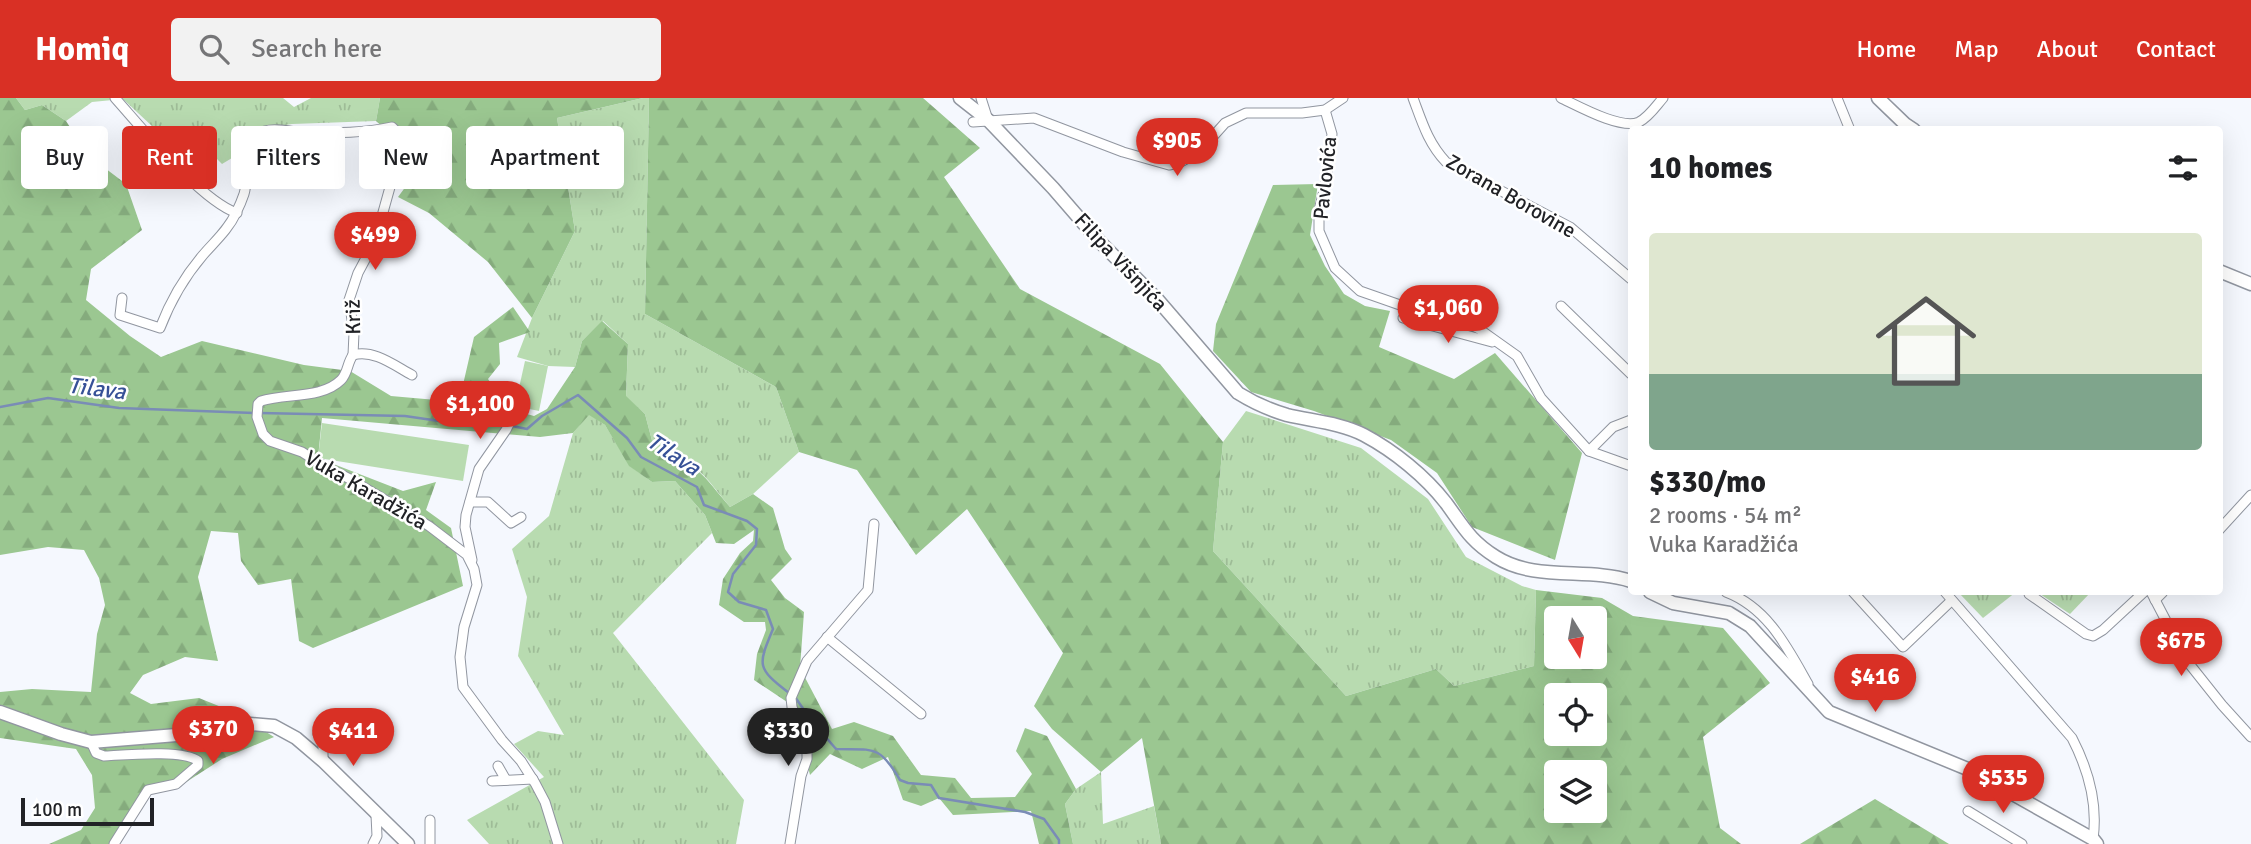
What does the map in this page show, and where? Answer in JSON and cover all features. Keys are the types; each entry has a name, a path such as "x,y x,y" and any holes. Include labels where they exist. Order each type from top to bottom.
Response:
{"main road":[{"name":"Filipa Višnjića","path":"960,98 988,120 1053,188 1098,240 1157,299 1238,393 1254,403 1285,414 1363,434 1411,468 1447,505 1472,540 1511,565 1531,570 1617,577 1628,581"},
{"path":"1878,98 1908,126"},
{"path":"2223,273 2251,284"},
{"path":"1656,595 1673,603 1729,613 1750,626 1829,712 1970,770 2095,841"},
{"path":"0,712 91,742 201,733 250,724 274,726 296,738 323,761 408,844"}],"street":[{"path":"115,98 195,183 226,209 237,213"},
{"path":"981,98 988,120"},
{"path":"973,122 1034,118 1123,152 1169,165 1179,163 1199,152 1225,123 1246,113 1302,113 1325,110 1343,98"},
{"name":"Zorana Borovine","path":"1413,98 1430,143 1446,162 1570,227 1628,276"},
{"path":"1560,98 1630,126"},
{"path":"1634,126 1663,98"},
{"path":"1836,98 1848,126"},
{"name":"Pavlovića","path":"1325,110 1332,134 1319,231 1335,268 1360,291 1400,305 1447,313 1479,329 1517,356 1541,398 1589,451 1628,465"},
{"name":"Križ","path":"122,298 120,315 160,328 187,276 226,232 237,213 245,192 252,142 262,132 342,133 392,127 395,130 392,180 374,241 358,273 349,300 354,355"},
{"path":"1561,306 1628,371"},
{"path":"1403,318 1500,344"},
{"path":"354,355 360,353 379,357 412,375"},
{"name":"Vuka Karadžića","path":"354,355 348,362 345,377 338,383 311,394 285,395 261,401 257,414 263,434 270,441 302,452 429,526 467,555 474,569"},
{"path":"517,408 479,469 470,502 465,527 477,585 464,627 460,657 463,687 533,779 545,802 558,844"},
{"path":"1589,451 1613,427 1628,422"},
{"path":"2223,526 2251,495"},
{"path":"470,502 488,502 511,523 522,517"},
{"path":"790,844 801,776 807,758 807,747 792,707 792,694 807,661 869,590 874,524"},
{"path":"1731,595 1756,610 1777,631 1816,697"},
{"path":"1856,595 1903,647 1951,601"},
{"path":"1947,595 2072,738 2088,779 2094,813 2095,841"},
{"path":"2030,595 2086,634 2093,636 2141,595"},
{"path":"2153,596 2187,661 2251,737"},
{"path":"827,637 921,714"},
{"path":"318,734 323,743 323,761"},
{"path":"91,742 96,753 104,755 175,754 195,757 198,761 198,765 176,784 148,790 114,844"},
{"path":"498,766 506,780"},
{"path":"492,781 533,779"},
{"path":"1968,811 2022,844"},
{"path":"373,844 377,836 376,815"},
{"path":"430,820 430,844"}],"green space":[{"path":"0,98 16,98 25,110 42,105 69,126 21,126 21,189 108,189 108,170 122,181 122,189 128,189 142,230 91,269 86,300 161,357 202,341 304,365 350,371 391,396 459,402 474,337 513,307 530,332 499,343 500,364 488,379 509,409 534,416 547,409 575,367 582,341 602,321 628,344 626,396 645,414 655,452 691,465 706,478 730,507 753,494 773,508 785,549 792,559 771,580 785,598 804,612 800,668 832,729 854,722 893,736 921,775 955,778 971,798 1015,797 1032,774 1016,751 1025,728 1047,736 1076,789 1065,804 1073,844 1039,844 1031,811 953,815 939,798 921,806 903,800 888,757 862,769 830,754 810,775 793,706 754,680 757,654 766,630 765,622 744,622 719,605 723,579 740,553 753,541 754,530 734,544 716,543 705,515 675,481 652,482 629,466 605,425 589,415 573,433 540,437 322,418 318,458 403,491 436,482 426,510 451,528 463,586 313,648 299,641 291,579 258,585 241,561 238,533 211,531 198,577 218,661 185,657 143,675 130,693 151,704 199,698 236,713 274,737 222,759 177,788 146,788 112,844 49,844 81,830 95,808 92,775 76,749 0,738 0,692 32,689 91,692 97,634 105,605 99,578 84,550 48,547 0,555"},
{"path":"16,98 283,98 294,107 311,98 380,98 376,121 231,126 231,159 222,164 217,159 217,126 152,126 123,99 92,102 66,121 42,105 25,110"},
{"path":"380,98 643,98 557,118 558,126 466,126 466,189 568,189 575,231 532,318 488,262 429,213 398,197 404,189 452,189 452,126 382,126 376,121"},
{"path":"649,98 645,314 776,387 799,452 753,494 730,507 706,478 691,465 670,455 655,452 645,414 626,397 628,344 603,321 582,341 575,367 548,366 517,357 532,318 575,231 568,189 624,189 624,126 558,126 557,118"},
{"path":"649,98 923,98 980,148 944,177 1020,289 1160,364 1223,442 1213,551 1346,696 1436,669 1454,686 1534,666 1536,590 1602,598 1633,616 1723,628 1770,683 1703,737 1720,828 1741,844 1161,844 1142,738 1101,772 1052,729 1034,706 1063,653 967,509 916,555 857,470 799,452 776,387 645,314"},
{"path":"1318,184 1310,235 1325,266 1344,294 1365,306 1390,311 1379,347 1454,379 1495,353 1582,453 1555,560 1472,527 1437,473 1391,440 1314,411 1251,392 1213,351 1216,324 1273,185"},
{"path":"525,361 548,366 539,411 515,406"},
{"path":"1246,411 1361,448 1428,499 1466,557 1522,586 1536,590 1534,666 1454,686 1436,669 1346,696 1213,551 1223,442"},
{"path":"589,414 605,425 630,466 652,482 675,481 705,515 712,533 613,633 744,800 736,844 489,844 467,820 544,777 514,744 538,731 564,735 518,656 527,597 512,549 549,516 573,433"},
{"path":"322,423 469,445 463,481 318,458"},
{"path":"1961,595 2012,595 1983,618"},
{"path":"2042,595 2088,595 2070,614"},
{"path":"1101,772 1103,824 1154,806 1161,844 1073,844 1065,804 1076,789"},
{"path":"1875,799 1949,844 1800,844"}],"waterway":[{"name":"Tilava","path":"512,426 527,429 542,416 578,395 627,438 641,457 697,487 704,505 747,521 757,529 756,545 733,574 728,592 739,602 766,610 773,629 763,665 770,678 789,693"},
{"name":"Tilava","path":"0,407 48,398 119,408 254,413"},
{"name":"Tilava","path":"260,413 405,416 446,422 478,421 505,425"},
{"name":"Tilava","path":"795,697 836,749 874,751 886,760 900,780 931,785 939,798 1025,812 1044,819 1059,844"}]}
